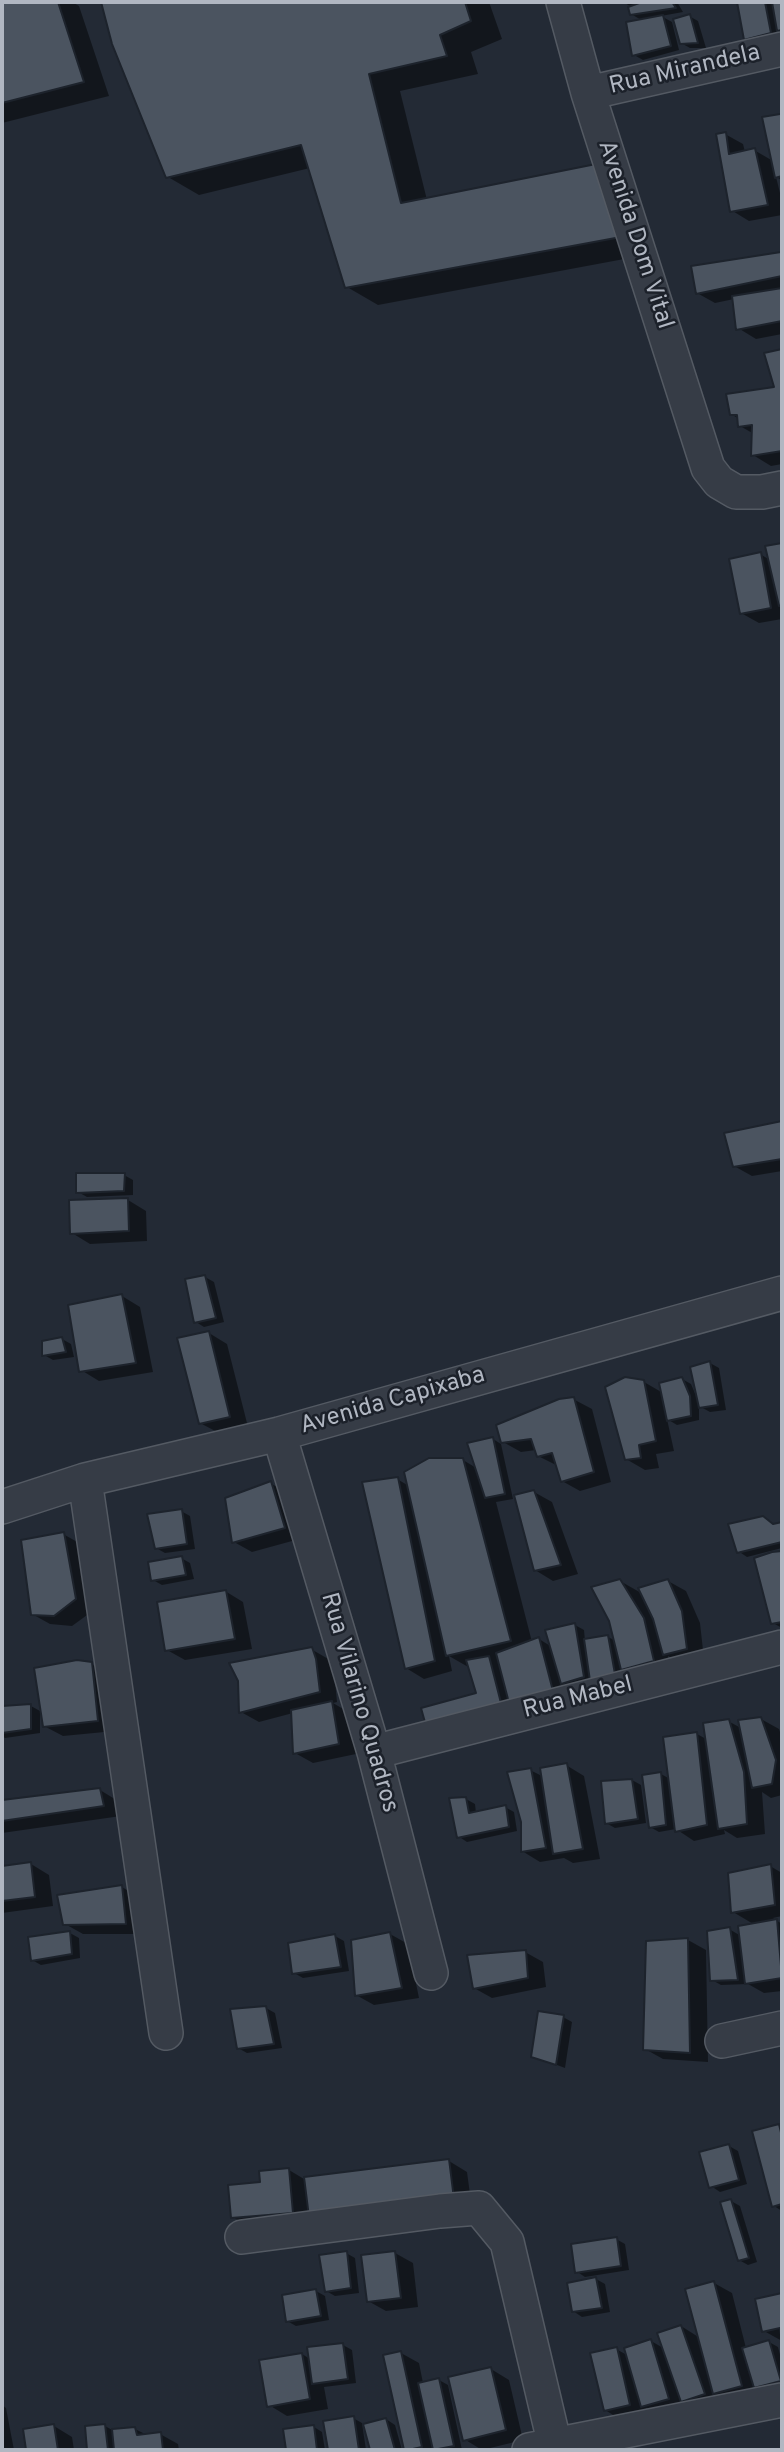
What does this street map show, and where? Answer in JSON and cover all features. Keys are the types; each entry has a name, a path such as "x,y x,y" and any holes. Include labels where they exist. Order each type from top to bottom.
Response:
{"street":[{"name":"Avenida Dom Vital","path":"563,2 588,93 708,468 719,482 736,492 762,492 782,488"},
{"name":"Rua Mirandela","path":"588,93 782,49"},
{"name":"Avenida Capixaba","path":"2,1507 85,1480 279,1434 782,1293"},
{"name":"Rua Vilarino Quadros","path":"279,1434 374,1752 431,1973"},
{"path":"85,1480 166,2033"},
{"name":"Rua Mabel","path":"374,1752 782,1647"},
{"path":"722,2041 782,2028"},
{"path":"242,2237 440,2210 479,2208 507,2242 546,2449 782,2400"}],"building":[{"path":"58,2 84,82 2,103 2,3"},
{"path":"101,2 465,2 471,21 440,35 447,56 369,74 401,203 596,164 621,237 345,288 301,145 166,178 112,44"},
{"path":"642,2 672,2 676,8 630,15 628,7"},
{"path":"737,2 765,2 771,33 744,40"},
{"path":"772,2 782,2 782,30 777,31"},
{"path":"690,14 698,43 680,44 673,19"},
{"path":"663,15 671,46 632,56 626,22"},
{"path":"782,114 782,176 775,178 762,117"},
{"path":"726,132 729,154 755,148 768,205 730,212 716,134"},
{"path":"781,252 782,276 696,294 691,266"},
{"path":"782,288 782,321 736,330 732,296"},
{"path":"782,349 782,451 751,456 752,425 738,427 737,415 730,415 726,394 774,387 764,353"},
{"path":"782,543 782,605 779,606 765,546"},
{"path":"761,552 771,608 740,614 729,559"},
{"path":"782,1121 782,1159 733,1167 724,1133"},
{"path":"76,1173 125,1173 124,1191 76,1193"},
{"path":"128,1198 129,1231 70,1234 69,1200"},
{"path":"205,1275 216,1318 194,1323 185,1279"},
{"path":"122,1294 136,1363 79,1372 68,1305"},
{"path":"209,1331 230,1417 199,1424 177,1338"},
{"path":"62,1337 66,1352 42,1356 42,1341"},
{"path":"710,1361 718,1405 699,1408 690,1367"},
{"path":"625,1377 644,1380 656,1441 639,1445 641,1458 625,1460 605,1387"},
{"path":"682,1377 690,1396 691,1416 667,1421 659,1383"},
{"path":"574,1397 594,1472 561,1482 552,1453 537,1457 531,1439 501,1443 496,1425 559,1399"},
{"path":"493,1437 505,1494 485,1498 467,1443"},
{"path":"429,1458 463,1458 511,1641 446,1656 404,1472"},
{"path":"398,1477 435,1661 405,1669 362,1482"},
{"path":"271,1481 285,1528 232,1543 225,1498"},
{"path":"534,1490 561,1565 534,1571 514,1495"},
{"path":"182,1509 187,1544 155,1549 147,1514"},
{"path":"763,1516 773,1524 782,1522 782,1542 737,1553 728,1524"},
{"path":"64,1532 76,1599 54,1616 31,1615 21,1540"},
{"path":"782,1551 782,1622 771,1624 754,1558"},
{"path":"182,1556 186,1575 151,1581 148,1562"},
{"path":"620,1579 644,1618 654,1661 621,1670 609,1621 591,1587"},
{"path":"668,1579 682,1611 687,1649 663,1655 653,1619 638,1588"},
{"path":"226,1590 235,1639 165,1651 157,1602"},
{"path":"575,1623 584,1677 561,1684 545,1630"},
{"path":"608,1635 615,1674 590,1681 584,1639"},
{"path":"539,1637 553,1691 509,1703 496,1653"},
{"path":"312,1647 320,1692 239,1713 238,1681 229,1663"},
{"path":"489,1656 501,1703 426,1726 421,1708 476,1693 466,1660"},
{"path":"77,1660 92,1662 98,1721 43,1727 34,1668"},
{"path":"332,1701 339,1744 293,1754 291,1710"},
{"path":"31,1704 31,1729 2,1733 2,1706"},
{"path":"761,1717 776,1760 772,1784 752,1788 738,1720"},
{"path":"729,1719 744,1772 747,1824 718,1829 703,1723"},
{"path":"697,1732 707,1825 675,1832 663,1737"},
{"path":"567,1763 583,1849 553,1854 540,1768"},
{"path":"531,1768 546,1848 521,1852 521,1822 507,1772"},
{"path":"661,1772 666,1825 649,1828 642,1775"},
{"path":"632,1779 638,1819 605,1824 601,1781"},
{"path":"100,1788 104,1806 2,1821 2,1800"},
{"path":"466,1797 469,1813 506,1805 509,1827 457,1838 449,1798"},
{"path":"31,1862 35,1897 2,1901 2,1866"},
{"path":"771,1864 775,1905 731,1913 728,1873"},
{"path":"122,1885 126,1924 63,1925 57,1895"},
{"path":"777,1919 782,1978 745,1984 738,1926"},
{"path":"730,1927 738,1980 710,1981 707,1931"},
{"path":"70,1931 72,1954 31,1961 28,1937"},
{"path":"390,1932 402,1988 355,1996 351,1940"},
{"path":"335,1934 341,1967 292,1974 288,1943"},
{"path":"688,1938 690,2053 643,2050 646,1941"},
{"path":"526,1950 528,1978 473,1989 467,1955"},
{"path":"266,2006 274,2044 237,2049 230,2009"},
{"path":"538,2011 564,2015 556,2065 531,2057"},
{"path":"779,2124 782,2137 782,2204 772,2207 752,2131"},
{"path":"729,2144 739,2180 709,2188 699,2152"},
{"path":"449,2159 454,2199 309,2217 304,2177"},
{"path":"289,2168 293,2213 231,2218 228,2185 260,2182 259,2171"},
{"path":"731,2199 749,2258 738,2261 720,2202"},
{"path":"617,2237 621,2266 575,2273 571,2244"},
{"path":"347,2251 351,2288 325,2292 319,2255"},
{"path":"395,2251 401,2298 367,2302 361,2255"},
{"path":"596,2277 602,2308 572,2312 567,2283"},
{"path":"714,2281 742,2386 713,2394 685,2289"},
{"path":"316,2289 321,2316 286,2322 282,2295"},
{"path":"782,2293 782,2341 780,2328 762,2332 755,2299"},
{"path":"681,2325 705,2394 681,2402 657,2333"},
{"path":"651,2339 669,2399 641,2407 624,2348"},
{"path":"769,2340 781,2381 754,2388 742,2348"},
{"path":"343,2343 348,2379 312,2384 307,2347"},
{"path":"617,2347 630,2405 604,2411 590,2353"},
{"path":"401,2351 422,2447 408,2450 404,2450 383,2355"},
{"path":"302,2353 310,2399 267,2407 259,2360"},
{"path":"491,2367 506,2430 463,2441 448,2377"},
{"path":"439,2378 454,2446 433,2450 418,2383"},
{"path":"354,2416 359,2450 328,2450 323,2421"},
{"path":"386,2418 395,2450 370,2450 363,2424"},
{"path":"54,2424 58,2450 26,2450 23,2429"},
{"path":"105,2424 108,2450 87,2450 85,2426"},
{"path":"314,2425 317,2450 286,2450 283,2429"},
{"path":"135,2427 137,2435 161,2432 163,2450 114,2450 112,2429"}]}
